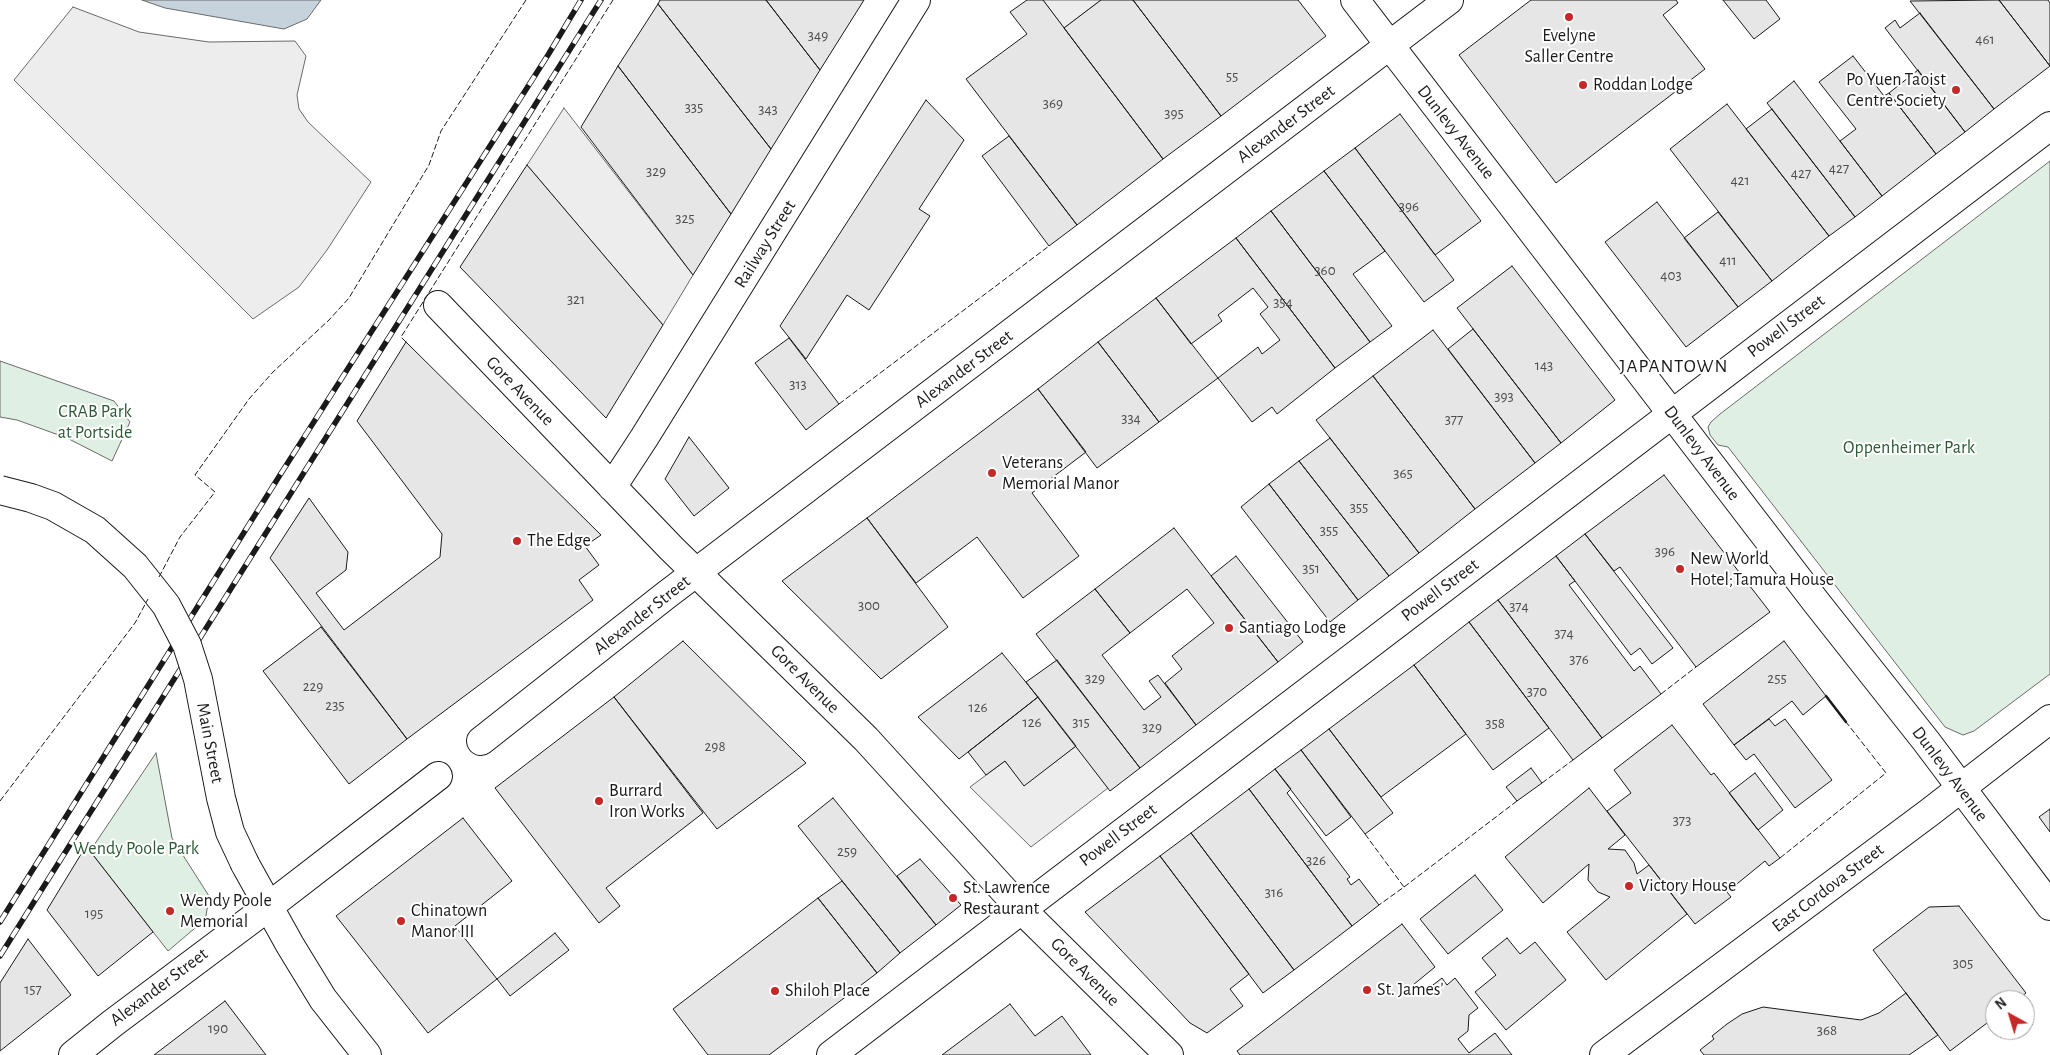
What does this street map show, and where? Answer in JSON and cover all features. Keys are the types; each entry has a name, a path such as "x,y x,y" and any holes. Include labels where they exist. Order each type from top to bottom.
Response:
{"street":[{"name":"Railway Street","path":"612,487 916,0"},
{"name":"Dunlevy Avenue","path":"1355,0 2050,906"},
{"name":"Alexander Street","path":"481,741 697,573 1449,0"},
{"name":"Powell Street","path":"831,1055 2050,126"},
{"name":"Gore Avenue","path":"438,306 697,573 866,739 1021,909 1169,1055"},
{"name":"Main Street","path":"0,490 53,506 95,530 135,566 166,606 187,645 198,679 221,798 230,832 268,907 323,999 366,1055"},
{"name":"East Cordova Street","path":"1604,1055 2050,719"},
{"name":"Alexander Street","path":"73,1055 112,1023 268,907 438,776"}],"green space":[{"name":"Oppenheimer Park","path":"2050,161 2050,674 1974,731 1963,735 1945,727 1728,447 1718,445 1710,435 1708,427 1720,414"},
{"name":"CRAB Park at Portside","path":"0,361 114,401 130,422 112,461 67,438 17,420 0,417"},
{"name":"Wendy Poole Park","path":"156,753 172,838 209,896 206,916 201,923 168,951 90,851"}],"shaded area":[{"path":"142,0 321,0 307,19 284,29 165,8"},
{"path":"1043,0 1101,0 1064,28"},
{"path":"73,7 139,32 209,42 295,41 306,56 297,95 299,109 308,122 371,182 327,250 299,287 253,319 14,80"},
{"path":"564,108 693,275 663,325 527,165"},
{"path":"1076,746 1108,788 1031,847 970,787 1005,761 1024,785"}],"building":[{"path":"660,0 766,0 820,70 771,149 658,4"},
{"path":"766,0 864,0 820,70"},
{"path":"1027,0 1043,0 1163,159 1077,225 966,79 1027,34 1010,12"},
{"path":"1101,0 1133,0 1221,116 1163,159 1064,28"},
{"path":"1133,0 1298,0 1326,36 1221,116"},
{"name":"Roddan Lodge","path":"1531,0 1676,0 1678,3 1663,15 1705,69 1556,183 1459,55"},
{"path":"1723,0 1766,0 1780,19 1754,39"},
{"path":"1999,0 2048,0 2050,3 2050,66"},
{"path":"1999,0 2050,66 1994,109 1910,1"},
{"path":"658,4 771,149 731,214 618,66"},
{"name":"Po Yuen Taoist Centre Society","path":"1920,13 1994,109 1965,132 1885,28 1895,20 1900,28"},
{"path":"1853,56 1884,96 1889,93 1936,154 1882,196 1840,141 1856,129 1819,82"},
{"path":"618,66 731,214 693,275 581,127"},
{"path":"1918,70 1965,132 1936,154 1889,93"},
{"path":"1794,81 1882,196 1855,217 1767,103"},
{"path":"926,100 964,140 919,209 930,216 869,310 847,295 806,359 780,326"},
{"path":"1727,104 1829,236 1772,281 1670,149"},
{"path":"1772,109 1855,217 1829,236 1746,129"},
{"path":"1400,114 1481,221 1435,255 1355,148"},
{"path":"1009,136 1077,225 1049,246 982,156"},
{"path":"1355,148 1454,280 1424,302 1324,171"},
{"path":"527,165 663,325 606,418 460,267"},
{"path":"1324,171 1385,251 1353,274 1392,326 1370,342 1271,211"},
{"path":"1657,202 1738,307 1686,347 1605,242"},
{"path":"1271,211 1370,342 1335,368 1236,238"},
{"path":"1718,212 1772,281 1738,307 1684,238"},
{"path":"1236,238 1335,368 1277,414 1272,407 1252,422 1218,378 1258,347 1262,354 1280,340 1260,314 1268,307 1253,288 1218,315 1222,321 1191,344 1156,298"},
{"path":"1512,266 1615,400 1561,443 1457,308"},
{"path":"1156,298 1218,378 1159,422 1098,342"},
{"path":"1473,329 1561,443 1535,463 1448,349"},
{"path":"1433,330 1535,463 1475,509 1373,376"},
{"path":"789,338 839,404 806,430 755,363"},
{"name":"The Edge","path":"406,342 601,535 585,546 599,565 579,580 593,600 407,739 270,558 309,498 348,552 346,570 316,593 344,630 440,557 442,534 357,421"},
{"path":"1098,342 1159,422 1097,468 1038,389"},
{"path":"1373,376 1475,509 1419,553 1316,420"},
{"name":"Veterans Memorial Manor","path":"1038,389 1086,452 1032,493 1079,556 1023,598 977,537 916,583 867,518"},
{"path":"689,437 729,488 694,516 665,479"},
{"path":"1330,438 1419,553 1389,576 1299,461"},
{"path":"1299,461 1389,576 1358,600 1269,484"},
{"name":"New World Hotel;Tamura House","path":"1664,475 1770,612 1696,667 1620,567 1614,571 1585,534"},
{"path":"1269,484 1358,600 1330,622 1241,507"},
{"path":"867,518 948,627 881,679 782,581"},
{"name":"Santiago Lodge","path":"1174,528 1278,662 1196,725 1165,683 1182,669 1172,656 1214,623 1187,589 1130,633 1095,589"},
{"path":"1585,534 1673,648 1652,664 1640,648 1631,655 1556,556"},
{"path":"1236,556 1303,642 1278,662 1211,576"},
{"path":"1556,556 1575,581 1569,585 1634,671 1640,666 1661,694 1602,738 1498,600"},
{"path":"1095,589 1130,633 1102,655 1144,710 1161,697 1149,681 1158,675 1196,725 1140,768 1036,634"},
{"path":"1498,600 1602,738 1573,760 1469,622"},
{"path":"1469,622 1549,728 1493,770 1414,665"},
{"path":"321,627 407,739 349,784 263,671"},
{"path":"683,641 806,763 717,829 614,697"},
{"path":"1784,641 1826,696 1803,715 1792,701 1734,745 1703,704"},
{"path":"1002,653 1038,697 959,759 918,717"},
{"path":"1057,660 1140,768 1110,791 1026,682"},
{"path":"1414,665 1466,734 1381,797 1329,729"},
{"name":"Burrard Iron Works","path":"614,697 703,813 606,888 620,906 599,923 495,788"},
{"path":"1038,697 1076,746 1024,786 1005,761 986,775 968,752"},
{"path":"1769,719 1775,726 1785,719 1832,780 1795,808 1754,754 1746,760 1734,745"},
{"path":"1672,725 1711,775 1714,773 1780,858 1769,866 1765,861 1727,892 1731,897 1695,924 1607,811 1631,793 1614,770"},
{"path":"1329,729 1393,813 1365,834 1301,750"},
{"path":"1301,750 1351,817 1326,836 1275,769"},
{"path":"1531,768 1542,783 1517,801 1506,787"},
{"path":"1275,769 1291,789 1287,793 1350,877 1347,879 1351,885 1359,879 1379,905 1352,926 1249,789"},
{"path":"1755,773 1783,810 1758,830 1729,793"},
{"name":"Victory House","path":"1589,788 1625,835 1608,849 1625,850 1634,863 1637,874 1649,865 1687,914 1606,980 1567,932 1610,897 1598,892 1588,880 1589,864 1543,903 1505,857"},
{"path":"1249,789 1352,926 1294,970 1191,833"},
{"path":"833,798 936,925 900,953 798,826"},
{"path":"2050,809 2050,832 2039,817"},
{"name":"Chinatown Manor III","path":"463,818 512,881 455,926 497,979 428,1033 336,916"},
{"path":"1191,833 1294,970 1263,993 1160,856"},
{"path":"86,846 153,932 98,976 47,910"},
{"path":"1160,856 1249,974 1230,989 1243,1006 1207,1033 1190,1023 1085,912"},
{"path":"920,859 961,905 936,925 897,876"},
{"path":"1475,875 1503,910 1448,954 1420,919"},
{"path":"842,881 900,953 877,973 818,898"},
{"name":"Shiloh Place","path":"818,898 877,973 769,1055 708,1055 673,1009"},
{"path":"1959,906 2024,990 1985,990 1985,1025 1950,1051 1873,950 1929,907"},
{"name":"St. James'","path":"1402,924 1435,967 1413,985 1420,995 1442,978 1447,985 1455,978 1478,1008 1469,1015 1468,1031 1458,1039 1469,1053 1495,1033 1512,1055 1240,1055 1237,1051"},
{"path":"555,933 569,950 510,996 497,979"},
{"path":"1507,938 1520,954 1535,942 1566,980 1506,1030 1475,992 1496,975 1482,958"},
{"path":"28,939 71,995 0,1051 0,983"},
{"path":"1906,993 1938,1035 1909,1055 1704,1055 1700,1050 1714,1039 1712,1036 1727,1024 1742,1014 1763,1007 1861,1020 1879,1013"},
{"path":"225,1001 266,1055 154,1055"},
{"path":"1010,1004 1035,1036 1062,1016 1091,1055 942,1055"}],"railway":[{"path":"0,922 581,0"},
{"path":"0,956 601,0"}],"fence":[{"path":"159,577 180,537 215,492 195,475 249,399 273,372 329,320 349,298 429,165 441,131 526,0"},
{"path":"406,342 401,337 613,0"},
{"path":"839,404 1049,246"},
{"path":"0,801 135,623 148,599"},
{"path":"1661,694 1696,667"},
{"path":"1780,858 1886,773 1846,722"},
{"path":"1542,783 1573,760"},
{"path":"1404,887 1517,801"},
{"path":"1365,834 1404,887 1379,905"}],"wall":[{"path":"1826,696 1846,722"}],"place":[{"name":"Evelyne Saller Centre","path":"1569,17"},
{"name":"Roddan Lodge","path":"1583,85"},
{"name":"Po Yuen Taoist Centre Society","path":"1956,90"},
{"name":"Veterans Memorial Manor","path":"992,473"},
{"name":"The Edge","path":"517,541"},
{"name":"New World Hotel;Tamura House","path":"1680,569"},
{"name":"Santiago Lodge","path":"1229,628"},
{"name":"Burrard Iron Works","path":"599,801"},
{"name":"Victory House","path":"1629,886"},
{"name":"St. Lawrence Restaurant","path":"953,898"},
{"name":"Wendy Poole Memorial","path":"170,911"},
{"name":"Chinatown Manor III","path":"401,921"},
{"name":"St. James'","path":"1367,990"},
{"name":"Shiloh Place","path":"775,991"}],"district":[{"name":"JAPANTOWN","path":"1674,366"}]}
